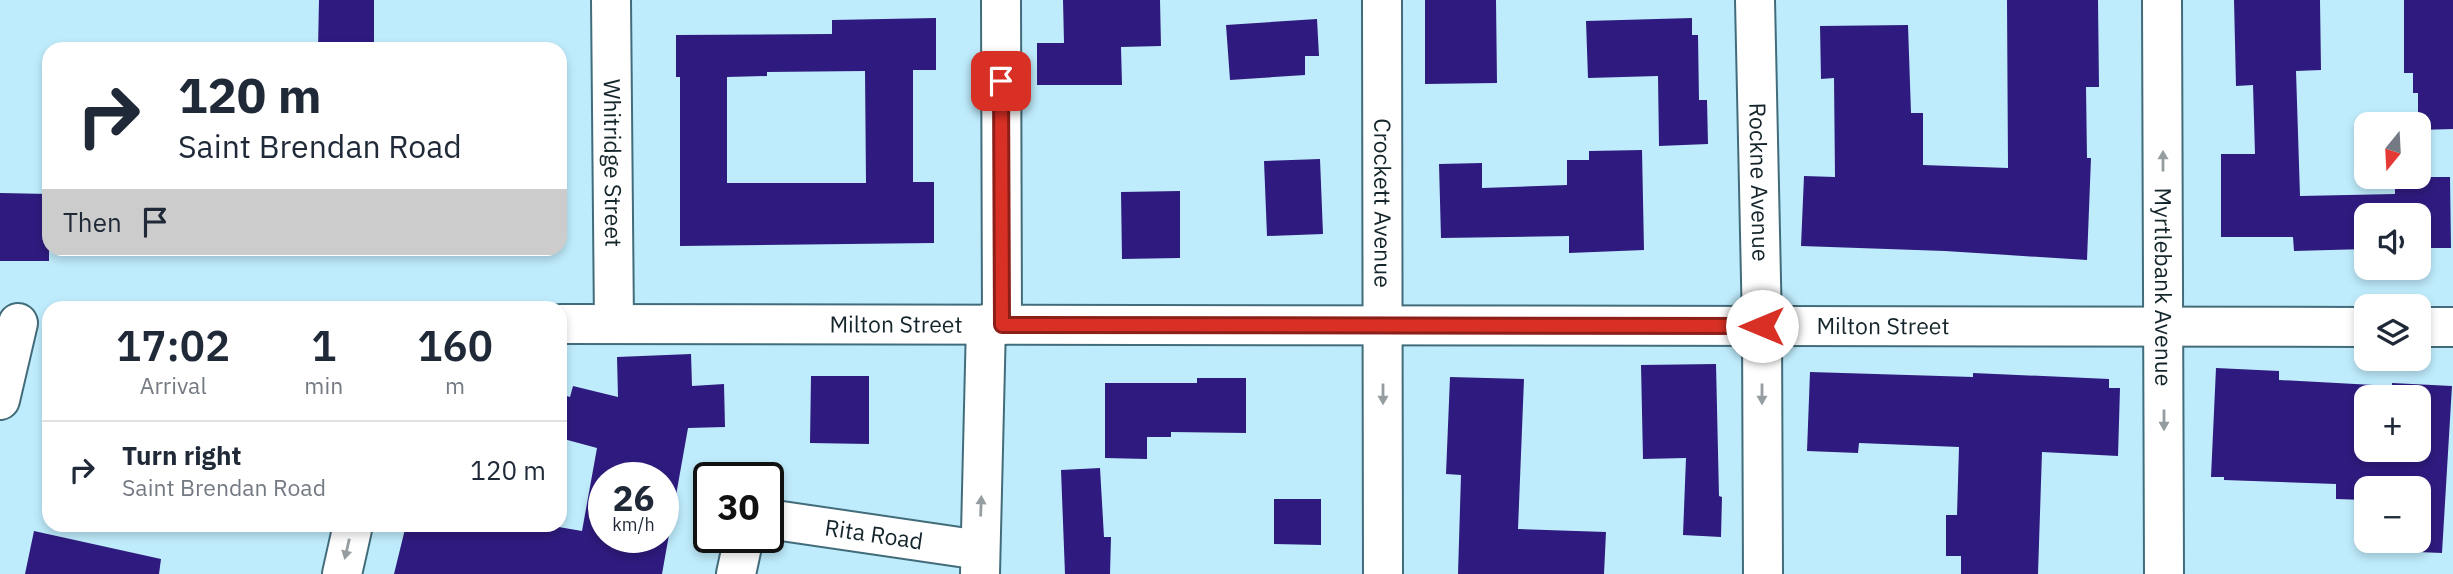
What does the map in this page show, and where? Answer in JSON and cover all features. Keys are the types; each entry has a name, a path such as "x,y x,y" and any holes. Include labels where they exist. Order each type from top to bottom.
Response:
{"street":[{"name":"Whitridge Street","path":"611,0 614,324"},
{"path":"980,562 994,325 1001,0"},
{"name":"Crockett Avenue","path":"1381,0 1382,574"},
{"name":"Rockne Avenue","path":"1755,0 1762,326 1763,574"},
{"name":"Myrtlebank Avenue","path":"2162,0 2164,574"},
{"path":"0,400 22,323"},
{"name":"Milton Street","path":"567,324 2354,327"},
{"path":"2431,327 2453,327"},
{"name":"Rita Road","path":"784,522 980,562"},
{"path":"342,574 351,532"},
{"path":"736,574 741,553"}],"building":[{"path":"319,0 374,0 374,42 318,42"},
{"path":"1063,0 1160,0 1161,46 1121,47 1122,85 1037,85 1037,43 1064,43"},
{"path":"1425,0 1496,0 1497,83 1425,84"},
{"path":"2007,0 2098,0 2099,87 2086,87 2087,158 2091,158 2087,260 1801,246 1804,176 1835,177 1834,78 1821,79 1820,26 1908,25 1911,113 1923,113 1923,165 2008,168"},
{"path":"2234,0 2320,0 2321,70 2296,71 2300,196 2395,194 2395,189 2431,189 2431,177 2450,177 2451,248 2431,248 2431,203 2354,203 2354,249 2294,251 2293,237 2221,237 2221,154 2255,154 2253,85 2236,86"},
{"path":"2404,0 2453,0 2453,129 2431,130 2431,112 2418,112 2418,93 2413,93 2413,73 2404,73"},
{"path":"936,18 936,70 913,70 913,182 934,182 934,243 680,246 680,77 676,77 676,35 832,34 832,20","holes":["865,71 866,183 727,183 727,77 767,76 767,72"]},
{"path":"1692,18 1692,35 1698,35 1699,100 1707,100 1708,144 1659,146 1658,76 1588,78 1586,21"},
{"path":"1317,19 1319,56 1305,56 1305,75 1230,80 1226,25"},
{"path":"1642,150 1644,250 1569,253 1569,236 1441,238 1439,164 1482,163 1482,188 1567,185 1567,160 1589,160 1589,151"},
{"path":"1320,159 1323,234 1267,236 1264,161"},
{"path":"1180,191 1180,258 1122,259 1121,192"},
{"path":"0,193 42,194 42,256 49,256 49,261 0,261"},
{"path":"691,354 692,386 724,384 725,427 688,428 679,479 679,462 594,462 597,448 567,440 567,396 570,397 573,386 618,397 617,357"},
{"path":"1716,364 1719,496 1722,497 1721,537 1683,535 1686,458 1643,459 1641,365"},
{"path":"2216,368 2279,371 2279,380 2373,385 2354,385 2354,462 2431,462 2431,385 2392,383 2452,386 2442,553 2431,553 2431,476 2354,476 2354,500 2336,499 2336,484 2224,480 2224,477 2211,477"},
{"path":"1810,372 1973,377 1973,373 2109,379 2109,388 2120,388 2118,456 2042,452 2038,574 1961,574 1961,556 1946,556 1946,515 1957,515 1959,447 1859,443 1858,453 1807,451"},
{"path":"811,376 869,376 869,444 810,443"},
{"path":"1450,377 1524,379 1518,529 1606,532 1604,574 1458,574 1461,475 1446,474"},
{"path":"1197,378 1246,378 1246,433 1171,432 1171,437 1147,437 1147,459 1105,458 1105,383 1197,383"},
{"path":"1100,468 1104,537 1111,537 1110,574 1065,574 1061,470"},
{"path":"588,498 588,553 666,553 662,574 394,574 404,532 567,532 567,528 582,531"},
{"path":"1274,499 1321,499 1321,545 1274,544"},
{"path":"34,531 161,559 159,574 25,574"}],"route":[{"path":"1001,81 1002,325 1762,326"}]}
